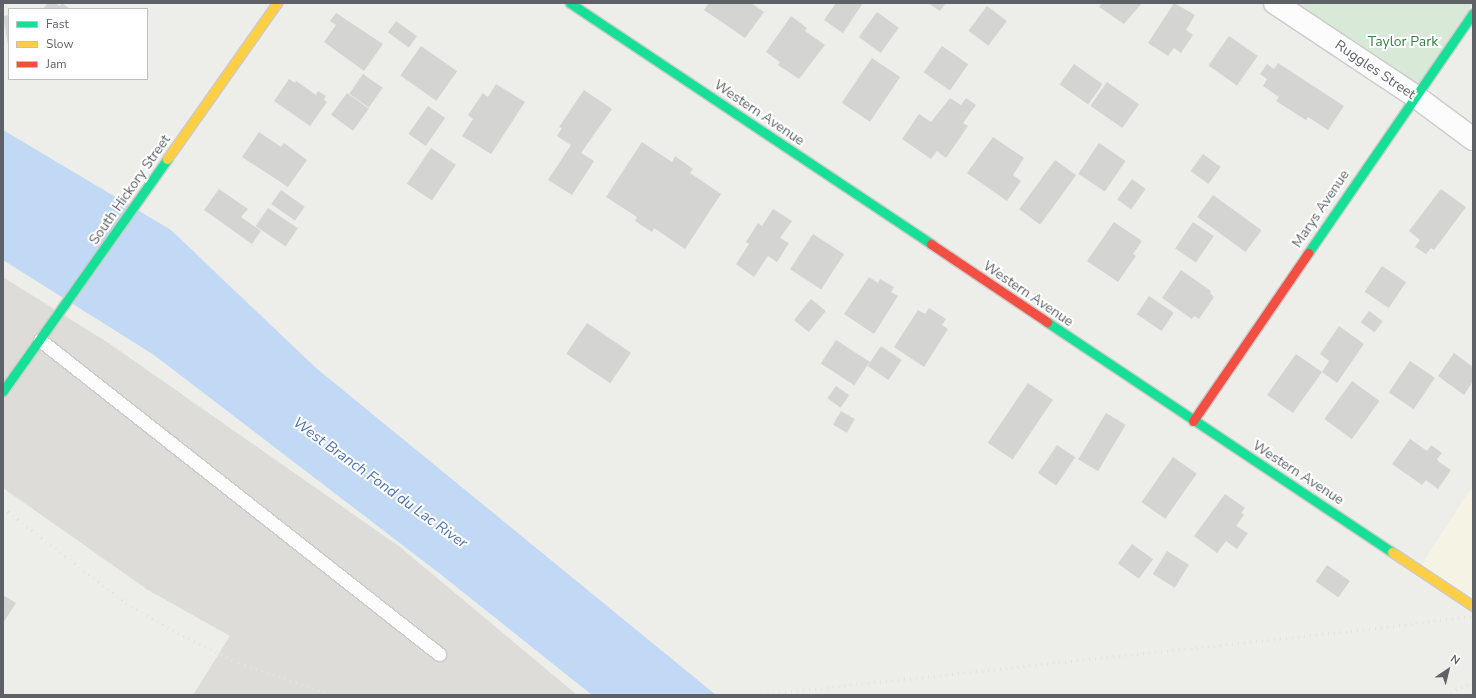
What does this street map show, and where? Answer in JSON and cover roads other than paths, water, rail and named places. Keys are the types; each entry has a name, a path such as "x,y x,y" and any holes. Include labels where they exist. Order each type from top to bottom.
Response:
{"street":[{"name":"South Hickory Street","path":"3,392 61,312 277,3"},
{"name":"Western Avenue","path":"570,3 1193,421 1473,606"},
{"name":"Ruggles Street","path":"1275,3 1415,96 1473,139"},
{"name":"Marys Avenue","path":"1193,421 1415,96 1473,14"}],"lane":[{"path":"40,340 439,654"}],"water":[{"name":"West Branch Fond du Lac River","path":"3,130 171,230 316,368 716,695 592,695 439,573 154,355 3,260"}],"railway":[{"path":"3,508 126,603 183,636 239,663 334,695"},
{"path":"755,695 1351,631 1473,616"},
{"path":"1445,695 1473,682"}],"park label":[{"name":"Taylor Park","path":"1403,42"}]}
